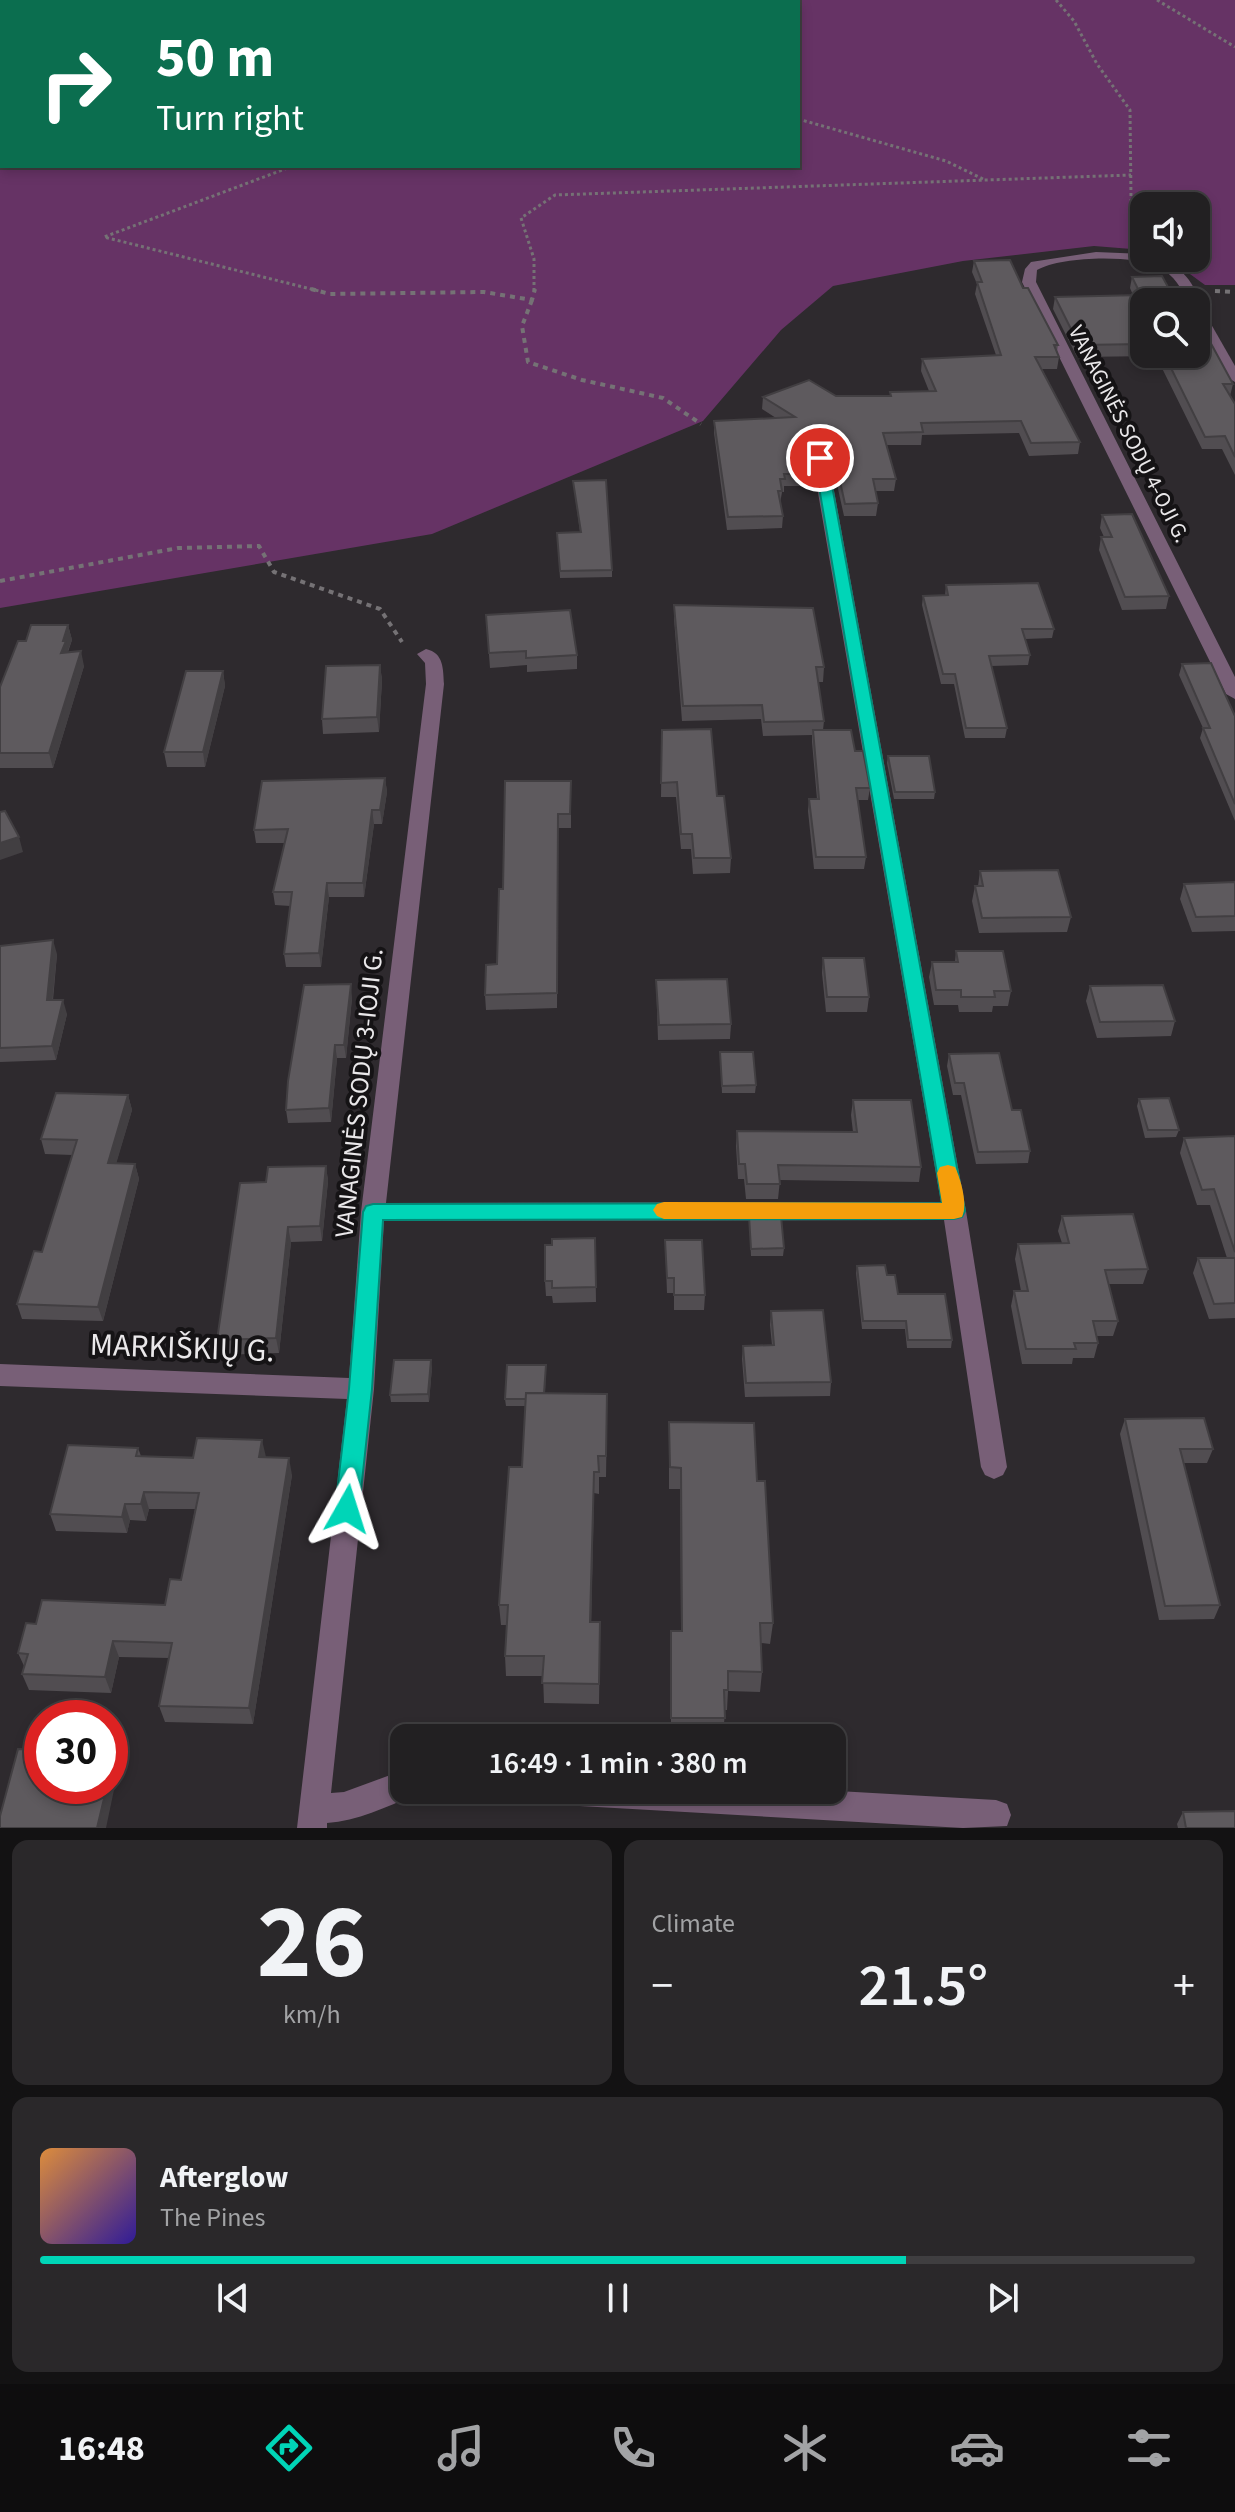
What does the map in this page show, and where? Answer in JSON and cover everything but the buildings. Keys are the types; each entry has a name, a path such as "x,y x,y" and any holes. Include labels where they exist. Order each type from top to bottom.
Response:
{"street":[{"name":"VANAGINĖS SODŲ 4-OJI G.","path":"1130,258 1044,262 1031,269 1029,282 1235,694"},
{"path":"1174,272 1182,277 1187,288"},
{"path":"1210,334 1235,378"},
{"path":"820,458 954,1211 994,1467"},
{"name":"VANAGINĖS SODŲ 3-IOJI G.","path":"313,1818 361,1389 373,1212 435,684 434,662 426,654"},
{"path":"373,1212 954,1211"},
{"name":"MARKIŠKIŲ G.","path":"0,1375 361,1389"},
{"path":"313,1818 390,1790"},
{"path":"805,1804 996,1815"}],"path":[{"path":"1056,0 1074,21 1097,64 1130,110 1133,192"},
{"path":"1157,0 1235,47"},
{"path":"800,120 946,161 986,180"},
{"path":"288,168 104,237 330,294 484,292 532,300"},
{"path":"701,424 663,398 582,380 528,362 522,326 538,283 534,252 521,218 555,195 1131,175"},
{"path":"0,581 178,548 259,546 274,572 380,609 402,642"}],"shaded area":[{"path":"800,0 1235,0 1235,285 1205,285 1187,272 1210,272 1210,192 1130,192 1130,249 1094,246 963,261 833,286 781,330 703,421 432,534 0,608 0,168 800,168"}],"slow traffic":[{"path":"664,1210 954,1211 948,1173"}],"route":[{"path":"347,1509 361,1389 373,1212 954,1211 820,458"}]}
